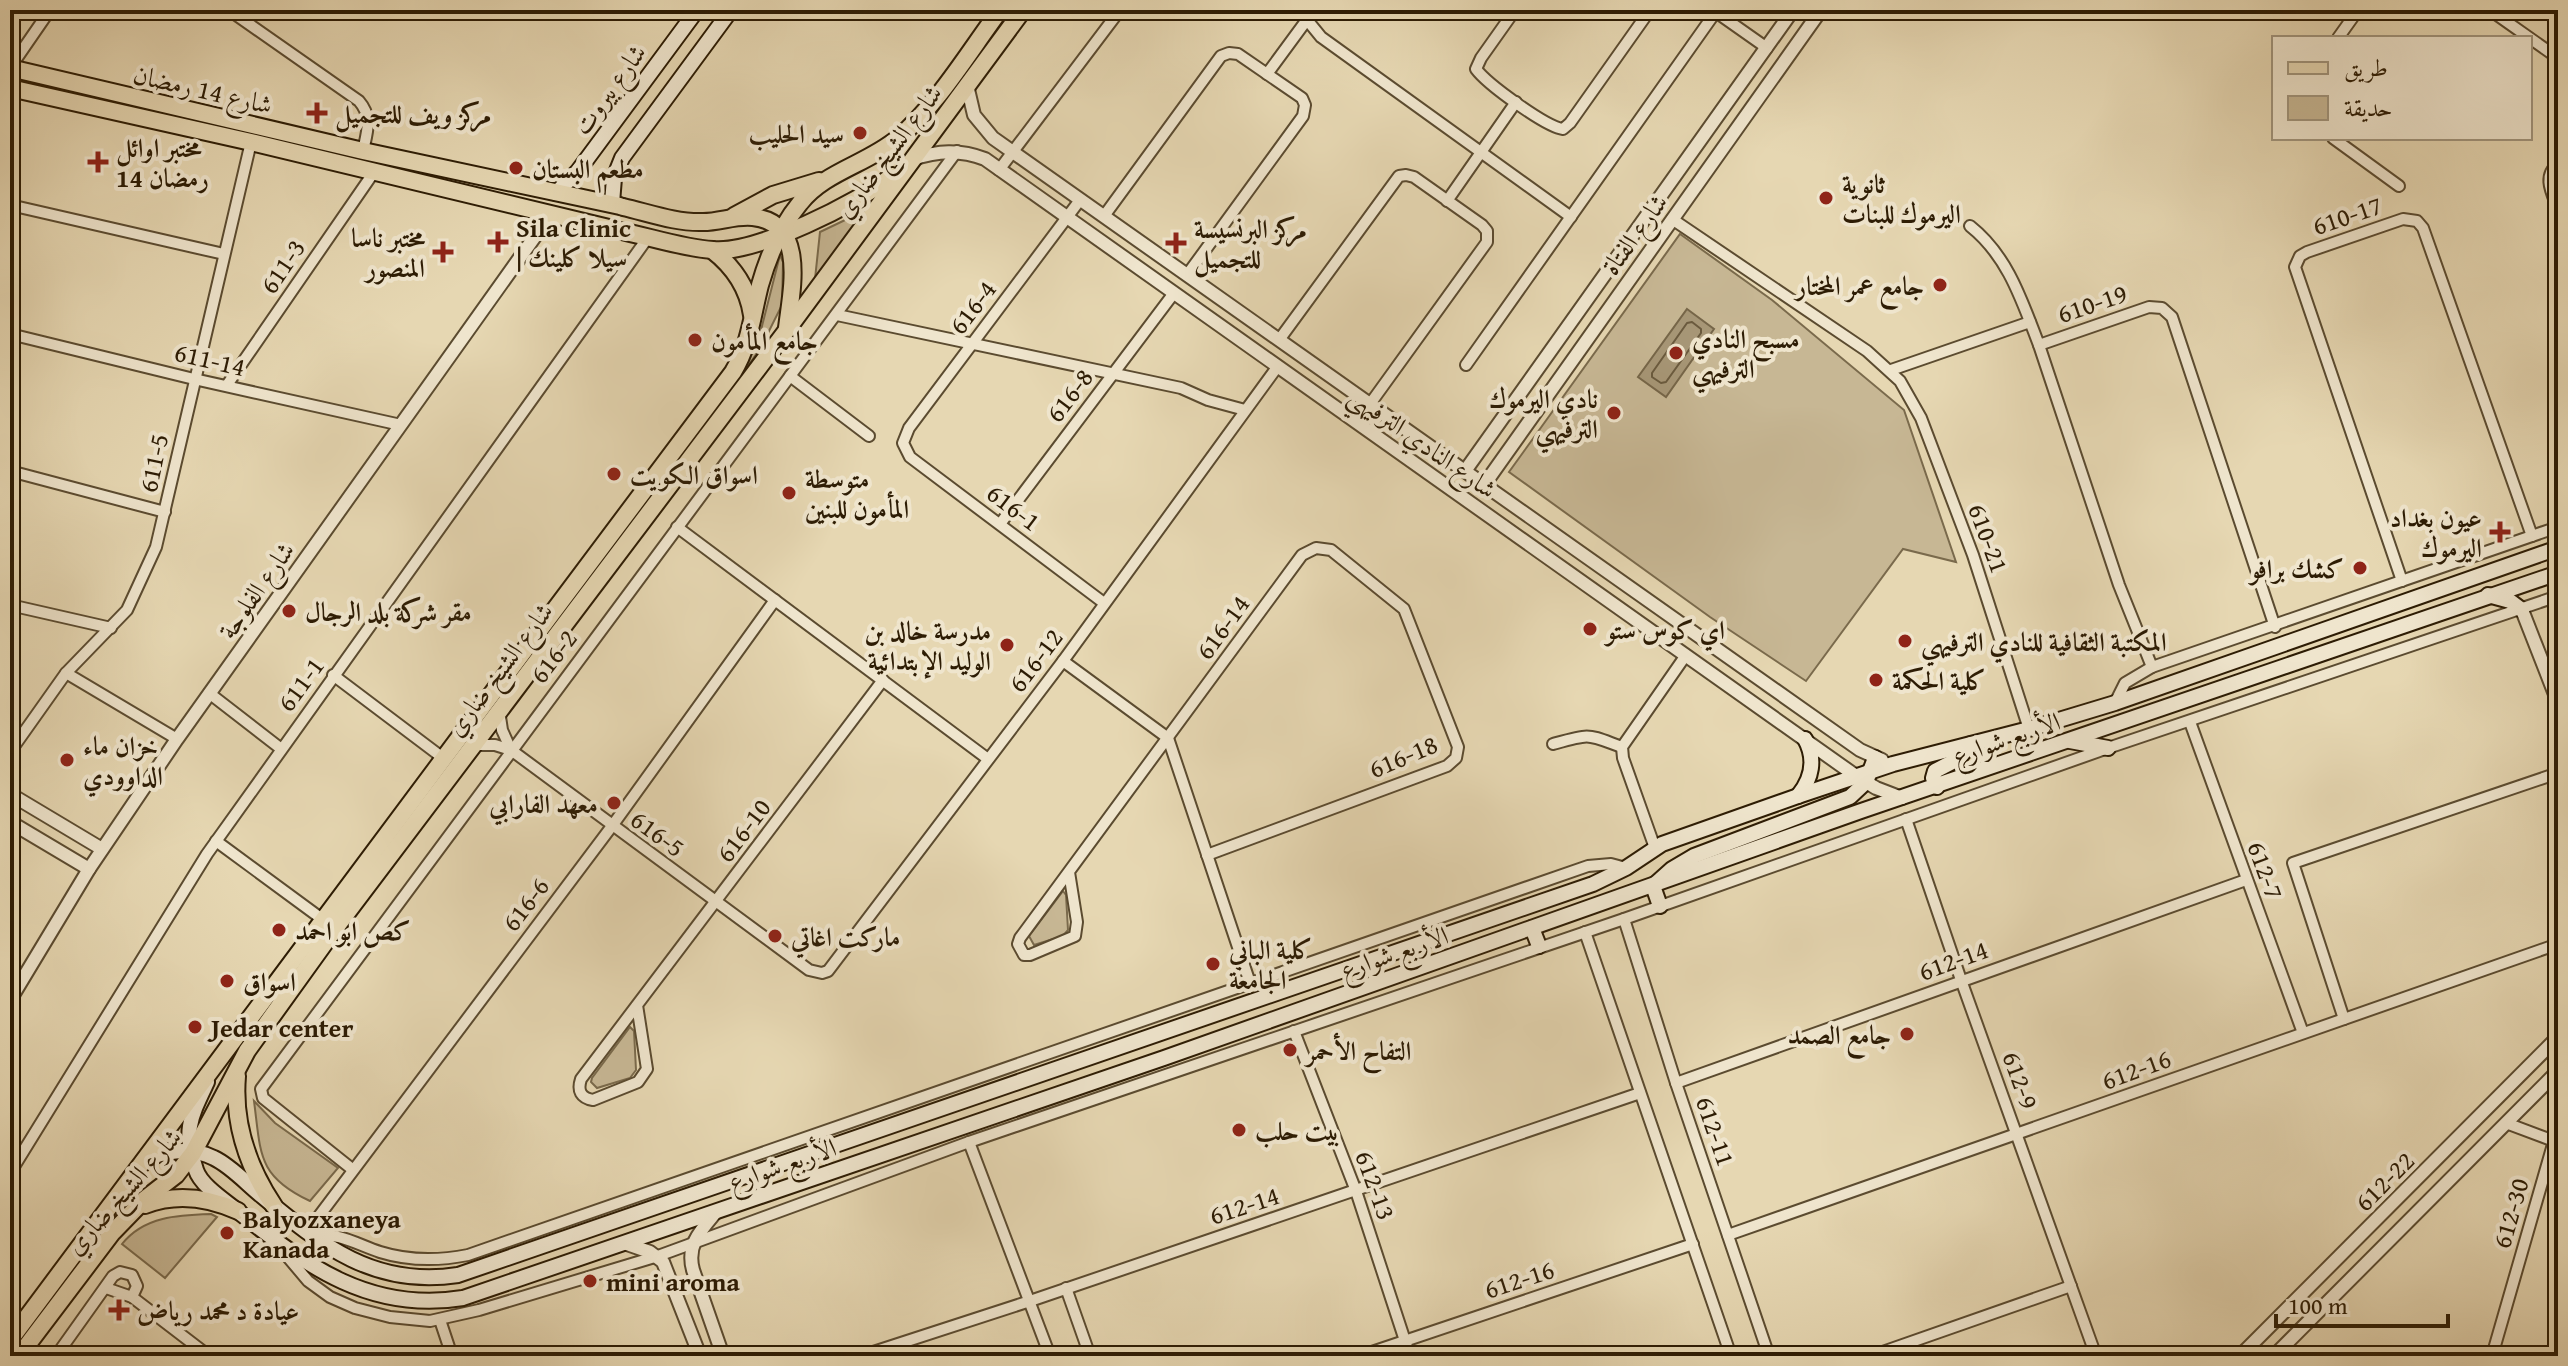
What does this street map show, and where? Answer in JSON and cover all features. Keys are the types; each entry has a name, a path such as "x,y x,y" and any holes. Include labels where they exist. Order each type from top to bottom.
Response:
{"main road":[{"name":"شارع بيروت","path":"556,193 578,171 697,10"},
{"name":"شارع بيروت","path":"618,205 616,170 731,10"},
{"name":"شارع الشيخ ضاري","path":"10,1340 733,372 748,343 765,267 798,205 828,178 862,163 908,129 1000,10"},
{"name":"شارع الشيخ ضاري","path":"19,1356 112,1233 132,1211 176,1175 193,1153 238,1065 325,942 787,330 1023,10"},
{"name":"شارع 14 رمضان","path":"10,68 665,218 702,222 749,217 762,219 782,233"},
{"name":"شارع 14 رمضان","path":"10,88 712,250 741,247 851,204 876,189 912,159"},
{"path":"633,98 637,113 643,117 653,117"},
{"path":"731,218 773,195 828,178"},
{"path":"782,233 791,249 794,264 787,330"},
{"path":"712,250 729,265 743,285 753,322"},
{"name":"الأربع شوارع","path":"143,1161 164,1152 193,1153 217,1160 310,1234 364,1266 420,1278 458,1275 1593,884 1626,868 1655,848 1867,772 2115,703 2558,548"},
{"name":"الأربع شوارع","path":"212,1072 189,1123 198,1175 277,1241 350,1286 385,1298 421,1302 463,1298 1164,1058 1902,798 2558,573"},
{"path":"2487,595 2510,601 2522,610"},
{"path":"1798,796 1808,781 1812,764 1805,739"},
{"path":"2070,741 2108,748"},
{"path":"1937,787 1933,778 1935,771 1958,759 1971,744"},
{"path":"1660,906 1653,886 1672,869 1694,856 1841,802 1859,790 1867,772"},
{"path":"1833,784 1842,791 1841,802"},
{"path":"1532,928 1539,946"},
{"path":"1156,1034 1164,1058"},
{"path":"238,1065 236,1102 242,1139 255,1174 274,1206"},
{"path":"132,1211 149,1203 185,1197 203,1199 238,1211"}],"street":[{"path":"10,68 50,10"},
{"path":"229,10 363,105 369,121 363,151"},
{"path":"999,170 1120,10"},
{"path":"1299,10 1321,37 1571,217"},
{"path":"1515,10 1476,69 1483,79 1516,102 1555,128 1563,129 1650,10"},
{"name":"شارع الفتاة","path":"1469,466 1793,10"},
{"name":"شارع الفتاة","path":"1488,480 1821,10"},
{"path":"2339,36 2358,10"},
{"path":"2490,10 2527,36"},
{"path":"1466,365 1715,11 1767,48"},
{"path":"1267,74 1306,21"},
{"path":"2532,40 2558,58"},
{"path":"1104,216 1221,56 1238,54 1302,98 1305,113 1187,275"},
{"name":"شارع النادي الترفيهي","path":"967,85 974,115 982,128 1013,152 1370,404 1469,466 1860,750 1867,772"},
{"path":"1447,201 1516,102"},
{"path":"2336,140 2399,186"},
{"name":"611-5","path":"10,752 66,673 127,610 156,547 251,142"},
{"path":"912,159 932,153 957,151"},
{"name":"شارع النادي الترفيهي","path":"957,151 985,159 1805,739 1867,772 1902,798"},
{"name":"616-2","path":"352,1169 263,1098 261,1089 957,151"},
{"path":"2558,164 2550,171 2548,180 2558,209"},
{"name":"611-3","path":"227,385 374,172"},
{"path":"1279,340 1395,178 1410,175 1485,227 1487,242 1370,404"},
{"name":"616-4","path":"903,443 909,428 1080,200"},
{"path":"10,205 224,254"},
{"name":"شارع الفلوجة","path":"10,1000 89,869 177,739 551,214"},
{"name":"610-21","path":"1672,219 1867,351 1891,370 1908,393 1921,418 1973,555 2029,729"},
{"name":"610-17","path":"2402,581 2295,267 2304,253 2403,219 2417,221 2423,228 2532,536"},
{"path":"1970,226 2000,256 2039,345"},
{"name":"611-1","path":"10,1173 216,841 649,236"},
{"name":"616-8","path":"1000,524 1174,293"},
{"path":"1592,294 1597,305 1609,307"},
{"name":"610-19","path":"2152,667 2119,585 2039,345 2149,307 2168,312 2275,627"},
{"path":"1226,329 1241,313"},
{"path":"837,315 1181,388 1208,400 1245,410"},
{"path":"1891,370 2030,322"},
{"name":"611-14","path":"10,334 401,425"},
{"name":"616-12","path":"822,973 834,966 1063,661 1278,366"},
{"path":"790,376 869,436"},
{"name":"616-1","path":"903,443 910,457 1104,603"},
{"path":"10,471 165,512"},
{"path":"677,527 988,759"},
{"path":"2115,703 2125,683 2152,667 2558,527"},
{"name":"616-14","path":"1069,872 1077,922 1075,936 1024,955 1018,944 1020,938 1302,555 1316,548"},
{"name":"616-18","path":"1207,855 1447,766 1456,758 1458,747 1404,609 1331,550 1316,548"},
{"path":"277,1241 291,1263 308,1281 342,1303 390,1317 440,1320 658,1256 969,1142 1624,919 2108,748 2558,596"},
{"name":"616-6","path":"310,1234 352,1169 612,826 775,600"},
{"path":"10,605 111,628"},
{"path":"2522,610 2558,702"},
{"path":"1655,848 1623,758 1622,747 1686,655"},
{"path":"1063,661 1168,738 1250,983"},
{"path":"66,673 177,739"},
{"path":"333,675 443,758"},
{"name":"616-10","path":"637,1005 646,1062 643,1078 593,1100 586,1099 578,1087 581,1079 637,1005 716,903 883,680"},
{"path":"209,693 280,748"},
{"path":"499,709 502,730 511,750"},
{"name":"612-7","path":"2190,722 2303,1033"},
{"path":"1553,744 1586,735 1603,738 1622,747"},
{"path":"472,745 488,744 511,750"},
{"name":"616-5","path":"511,750 809,970 822,973"},
{"name":"612-7","path":"2344,1019 2293,863 2558,773"},
{"path":"10,794 102,849"},
{"name":"612-9","path":"1906,819 2096,1356"},
{"path":"10,822 89,869"},
{"path":"216,841 322,919"},
{"path":"310,1234 341,1236 381,1252 415,1259 468,1255 1588,866 1611,864 1626,868"},
{"name":"612-14","path":"1676,1083 2246,880"},
{"name":"612-11","path":"1624,919 1769,1356"},
{"path":"1585,932 1731,1356"},
{"name":"612-16","path":"1728,1235 2558,944"},
{"name":"612-13","path":"1294,1031 1356,1191 1410,1356"},
{"name":"612-22","path":"2240,1356 2558,1037"},
{"name":"612-22","path":"2274,1356 2558,1071"},
{"name":"612-14","path":"861,1356 1640,1093"},
{"path":"2506,1123 2554,1141"},
{"name":"612-30","path":"2492,1356 2558,1127"},
{"path":"969,1142 1050,1356"},
{"path":"716,1212 693,1243 691,1264 723,1356"},
{"path":"624,1243 658,1256 668,1269 700,1356"},
{"name":"612-16","path":"1360,1356 1693,1244"},
{"path":"56,1356 113,1276 120,1272 128,1273 136,1282 132,1297"},
{"path":"1871,1356 2071,1286"},
{"path":"106,1288 132,1297 209,1356"},
{"path":"1066,1288 1090,1356"},
{"path":"440,1320 452,1356"}],"green space":[{"path":"866,210 815,279 820,232"},
{"name":"نادي اليرموك الترفيهي","path":"1680,234 1772,300 1904,410 1956,562 1903,549 1806,681 1710,617 1509,472"},
{"path":"780,255 783,262 782,305 746,369 761,330"},
{"path":"1063,891 1066,895 1068,930 1063,936 1034,945 1029,936"},
{"path":"630,1027 634,1031 636,1070 630,1078 597,1088 591,1082 592,1078"},
{"path":"254,1101 275,1123 338,1168 310,1201 280,1182 265,1162"},
{"path":"211,1214 217,1217 165,1278 122,1244 151,1222"}],"water":[{"name":"مسبح النادي الترفيهي","path":"1687,309 1714,329 1666,397 1638,377"}],"place":[{"name":"مركز ويف للتجميل","path":"317,113"},
{"name":"سيد الحليب","path":"860,133"},
{"name":"مختبر اوائل 14 رمضان","path":"98,162"},
{"name":"مطعم البستان","path":"516,168"},
{"name":"ثانوية اليرموك للبنات","path":"1826,198"},
{"name":"Sila Clinic | سيلا كلينك","path":"498,242"},
{"name":"مركز البرنسيسة للتجميل","path":"1176,243"},
{"name":"مختبر ناسا المنصور","path":"443,252"},
{"name":"جامع عمر المختار","path":"1940,285"},
{"name":"جامع المأمون","path":"695,340"},
{"name":"مسبح النادي الترفيهي","path":"1676,353"},
{"name":"نادي اليرموك الترفيهي","path":"1614,413"},
{"name":"اسواق الكويت","path":"614,474"},
{"name":"متوسطة المأمون للبنين","path":"789,493"},
{"name":"عيون بغداد اليرموك","path":"2500,532"},
{"name":"كشك برافو","path":"2360,568"},
{"name":"مقر شركة بلد الرجال","path":"289,611"},
{"name":"اي كوس ستو","path":"1590,629"},
{"name":"المكتبة الثقافية للنادي الترفيهي","path":"1905,641"},
{"name":"مدرسة خالد بن الوليد الإبتدائية","path":"1007,645"},
{"name":"كلية الحكمة","path":"1876,680"},
{"name":"خزان ماء الداوودي","path":"67,760"},
{"name":"معهد الفارابي","path":"614,803"},
{"name":"كص ابو احمد","path":"279,930"},
{"name":"ماركت اغاتي","path":"775,936"},
{"name":"كلية الباني الجامعة","path":"1213,964"},
{"name":"اسواق","path":"227,981"},
{"name":"Jedar center","path":"195,1027"},
{"name":"جامع الصمد","path":"1907,1034"},
{"name":"التفاح الأحمر","path":"1290,1050"},
{"name":"بيت حلب","path":"1239,1130"},
{"name":"Balyozxaneya Kanada","path":"227,1233"},
{"name":"mini aroma","path":"590,1281"},
{"name":"عيادة د محمد رياض","path":"119,1310"}]}
